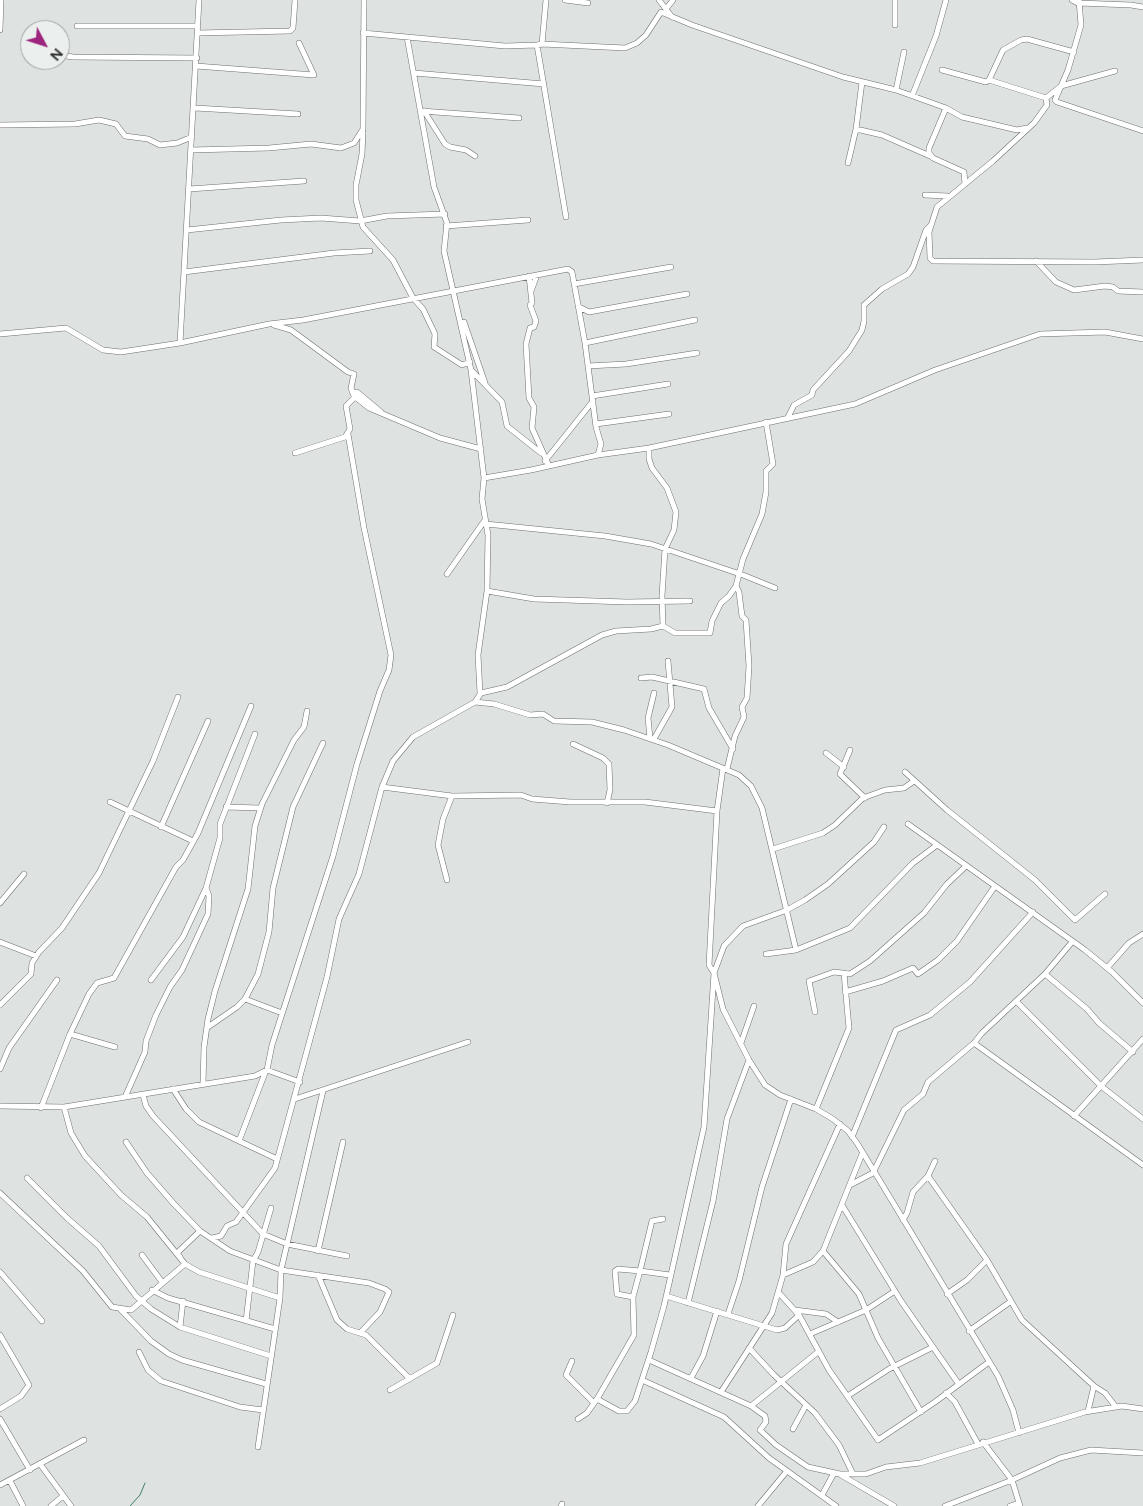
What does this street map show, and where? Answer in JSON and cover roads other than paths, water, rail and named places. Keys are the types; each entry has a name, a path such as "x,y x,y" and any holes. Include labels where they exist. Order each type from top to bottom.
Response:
{"street":[{"path":"0,30 1,0"},
{"path":"180,343 195,108 199,0"},
{"path":"197,33 290,31 293,28 295,0"},
{"path":"364,0 362,154 356,185 360,221 363,227 393,260 413,298 423,309 435,334 434,348 462,365 470,362"},
{"path":"546,0 539,44 566,217"},
{"path":"565,0 588,3"},
{"path":"659,0 668,9 672,17"},
{"path":"363,33 511,46 539,44 625,48 638,43 646,35 661,12 668,9 673,0"},
{"path":"896,0 896,25"},
{"path":"912,96 936,36 946,0"},
{"path":"1072,0 1143,7"},
{"path":"1079,2 1081,25 1074,52 1055,97 1057,102 1143,131"},
{"path":"661,12 862,82 896,90 971,119 1017,130 1027,128"},
{"path":"77,26 198,26"},
{"path":"212,1238 222,1236 228,1226 236,1222 273,1170 300,1082 327,977 339,919 359,874 389,766 413,737 475,702 480,693 478,655 487,591 489,552 482,499 484,478 481,449 470,362 443,246 446,226 445,214 434,188 422,111 407,38"},
{"path":"989,80 1002,50 1021,40 1074,52"},
{"path":"196,66 314,75 299,42"},
{"path":"896,90 904,52"},
{"path":"70,57 197,58"},
{"path":"942,70 986,82 989,80 1046,98"},
{"path":"1046,98 1061,86 1116,71"},
{"path":"414,73 544,84"},
{"path":"848,163 856,129 862,82"},
{"path":"1046,98 1047,106 1043,112 965,184 948,196 937,207 930,226 928,242 930,258 933,261 1036,262 1143,260"},
{"path":"195,108 298,114"},
{"path":"931,156 929,148 946,108"},
{"path":"422,111 519,118"},
{"path":"422,111 445,144 466,150 475,156"},
{"path":"0,126 76,124 99,120 116,124 125,136 148,139 160,146 192,137"},
{"path":"191,150 269,148 311,144 341,148 354,143 363,128"},
{"path":"856,129 882,135 964,172 965,184"},
{"path":"189,189 304,181"},
{"path":"925,195 948,196"},
{"path":"187,230 281,220 321,218 360,221 387,216 445,214"},
{"path":"446,226 528,220"},
{"path":"788,417 794,405 812,395 813,390 849,351 862,330 864,305 882,289 908,274 913,267 926,230 930,226"},
{"path":"184,272 334,253 370,251"},
{"path":"1036,262 1056,282 1074,290 1104,286 1113,287 1118,291 1143,292"},
{"path":"574,284 672,267"},
{"path":"0,334 66,328 98,347 115,352 180,343 269,324 568,269 572,272 586,343 592,398 601,444 598,455"},
{"path":"531,292 537,275"},
{"path":"529,276 532,303 530,305 536,321 534,327 530,328 526,344 529,398 534,407 532,428 545,457 546,467"},
{"path":"579,307 589,312 687,294"},
{"path":"460,318 469,336 485,383"},
{"path":"586,343 695,320"},
{"path":"269,324 286,327 348,372 354,374 351,388 354,395 368,408 382,412 440,438 481,449"},
{"path":"484,478 598,455 649,448 855,404 936,370 1040,334 1105,332 1143,339"},
{"path":"588,366 626,364 697,353"},
{"path":"471,370 502,402 507,426 545,457"},
{"path":"545,457 568,434 592,398 668,384"},
{"path":"239,1141 266,1072 282,1013 333,856 357,764 380,690 389,670 391,655 364,528 348,434 350,429 346,406 354,395"},
{"path":"596,424 669,414"},
{"path":"480,693 507,687 602,635 616,631 650,629 663,626 675,633 710,633 712,621 720,603 736,586 738,573 762,514 766,492 766,471 773,464 766,422"},
{"path":"295,453 341,439 348,434"},
{"path":"473,448 482,458"},
{"path":"649,448 649,460 652,468 667,488 676,512 674,530 665,549 662,602 663,626"},
{"path":"486,522 626,539 665,549 738,573 774,588"},
{"path":"447,574 486,522"},
{"path":"736,586 739,592 742,616 746,620 749,666 747,698 742,707 744,717 735,736 733,749 725,768 717,811 709,965 714,973 723,1008 749,1060 766,1085 780,1095 816,1109 840,1124 852,1136 989,1362 1005,1391 1019,1433"},
{"path":"487,591 510,597 534,599 690,601"},
{"path":"652,739 672,707 668,661"},
{"path":"641,678 652,677 670,683 704,689 709,708 733,749"},
{"path":"652,739 648,718 654,694"},
{"path":"0,1005 30,974 32,963 36,956 62,928 99,872 154,761 178,697"},
{"path":"475,702 494,704 530,715 543,714 554,721 592,722 652,739 740,775 755,792 762,808 796,950"},
{"path":"41,1108 70,1034 94,987 97,983 114,978 193,841 252,706"},
{"path":"203,1084 207,1028 215,991 248,889 252,840 260,808 294,740 304,728 307,711"},
{"path":"161,827 208,721"},
{"path":"151,980 183,937 206,888 226,807 255,734"},
{"path":"207,1028 244,999 258,974 268,932 274,888 295,801 323,743"},
{"path":"573,744 604,758 609,764 607,803"},
{"path":"850,750 844,767 840,772 841,776 866,798"},
{"path":"826,753 844,767"},
{"path":"905,772 947,810 1035,880 1075,920 1105,894"},
{"path":"773,849 830,829 866,798 885,790 904,788 914,781"},
{"path":"382,787 452,796 521,795 532,799 607,803 645,802 717,811"},
{"path":"447,880 438,845 443,819 452,796"},
{"path":"110,802 193,841"},
{"path":"226,807 260,808"},
{"path":"908,824 1033,912 1107,968 1143,1003"},
{"path":"572,1361 566,1375 596,1401 619,1412 627,1411 635,1401 649,1360 666,1296 704,1127 714,973 724,946 743,926 787,910 828,884 874,842 884,827"},
{"path":"766,954 796,950 850,928 913,863 936,844"},
{"path":"815,1012 809,981 834,972 850,974 870,961 924,913 947,884 966,866"},
{"path":"0,903 24,874"},
{"path":"845,992 883,981 913,968 918,974 938,960 957,941 995,886"},
{"path":"125,1097 144,1052 146,1040 156,1015 170,987 182,970 208,914 209,896 206,888"},
{"path":"852,1136 896,1030 930,1015 970,982 1033,912"},
{"path":"1107,968 1129,943 1143,934"},
{"path":"0,942 36,956"},
{"path":"850,1185 873,1173 904,1110 923,1094 928,1082 974,1043 1045,974 1072,942"},
{"path":"816,1109 849,1028 844,973"},
{"path":"1045,974 1087,1009 1099,1023 1133,1052"},
{"path":"0,1069 9,1048 57,980"},
{"path":"244,999 282,1013"},
{"path":"1016,1001 1101,1086 1143,1119"},
{"path":"741,1043 754,1006"},
{"path":"70,1034 115,1048"},
{"path":"1074,1116 1143,1039"},
{"path":"294,1099 468,1042"},
{"path":"974,1043 1143,1165"},
{"path":"688,1303 713,1201 727,1119 749,1060"},
{"path":"0,1106 64,1107 143,1095 266,1072 300,1082"},
{"path":"173,1089 186,1109 199,1122 277,1159"},
{"path":"258,1447 266,1384 276,1329 281,1270 323,1091"},
{"path":"143,1095 146,1106 153,1116 263,1234 287,1244 347,1256"},
{"path":"728,1314 739,1281 762,1187 791,1099"},
{"path":"64,1107 71,1133 85,1156 121,1195 147,1217 185,1264 199,1272 280,1298"},
{"path":"721,1392 772,1313 784,1275 786,1244 840,1124"},
{"path":"126,1142 147,1173 200,1231 230,1252 281,1270 369,1282 389,1292 380,1312 360,1333"},
{"path":"318,1251 323,1224 338,1173 343,1142"},
{"path":"784,1275 813,1262 823,1251 862,1154"},
{"path":"903,1220 908,1213 913,1192 928,1176 935,1161"},
{"path":"928,1176 988,1260 1010,1302 1025,1324 1094,1386 1105,1393 1116,1407"},
{"path":"28,1178 67,1218 99,1246 141,1301 180,1327 271,1356"},
{"path":"0,1193 83,1271 109,1305 120,1309 132,1310 152,1290 185,1264"},
{"path":"842,1205 895,1291 958,1383"},
{"path":"246,1321 250,1289 249,1281 253,1261 271,1208"},
{"path":"578,1419 584,1416 596,1401 634,1336 633,1297 652,1221 663,1219"},
{"path":"185,1264 178,1253 200,1231"},
{"path":"823,1251 859,1294 894,1367 920,1412"},
{"path":"142,1255 162,1282"},
{"path":"947,1294 967,1280 988,1260"},
{"path":"633,1297 617,1294 615,1271 618,1268 670,1275"},
{"path":"0,1272 42,1322"},
{"path":"318,1275 337,1320 347,1329 366,1335 410,1379"},
{"path":"152,1290 168,1298 276,1329"},
{"path":"810,1334 866,1310 895,1291"},
{"path":"779,1293 797,1312 818,1352 878,1440 989,1362"},
{"path":"666,1296 781,1330 797,1312"},
{"path":"180,1327 183,1301"},
{"path":"969,1331 1010,1302"},
{"path":"120,1309 151,1341 169,1354 182,1360 266,1384"},
{"path":"691,1378 703,1356 717,1311"},
{"path":"797,1312 826,1314 838,1322"},
{"path":"390,1390 437,1362 453,1315"},
{"path":"0,1335 29,1385 21,1396 0,1410"},
{"path":"849,1395 894,1367 933,1347"},
{"path":"749,1348 806,1405 836,1440 853,1474"},
{"path":"139,1352 148,1370 161,1381 240,1407 263,1410"},
{"path":"751,1406 818,1352"},
{"path":"649,1360 751,1406 765,1416 766,1422 760,1430 776,1445 808,1467 840,1474 853,1474 920,1463 1088,1411 1116,1407 1143,1409"},
{"path":"642,1380 724,1417 787,1471 836,1506"},
{"path":"1088,1411 1094,1386"},
{"path":"946,1393 955,1402 981,1443 1012,1480 1020,1505 1010,1506"},
{"path":"793,1429 806,1405"},
{"path":"0,1419 30,1470"},
{"path":"0,1485 84,1440"},
{"path":"945,1506 1012,1480 1060,1458 1091,1450 1143,1453"},
{"path":"40,1464 71,1506"},
{"path":"758,1506 787,1471"},
{"path":"822,1495 834,1473"},
{"path":"840,1474 894,1506"},
{"path":"10,1480 23,1506"},
{"path":"52,1506 63,1496"}],"waterway":[{"path":"130,1506 140,1495 145,1483"}]}
